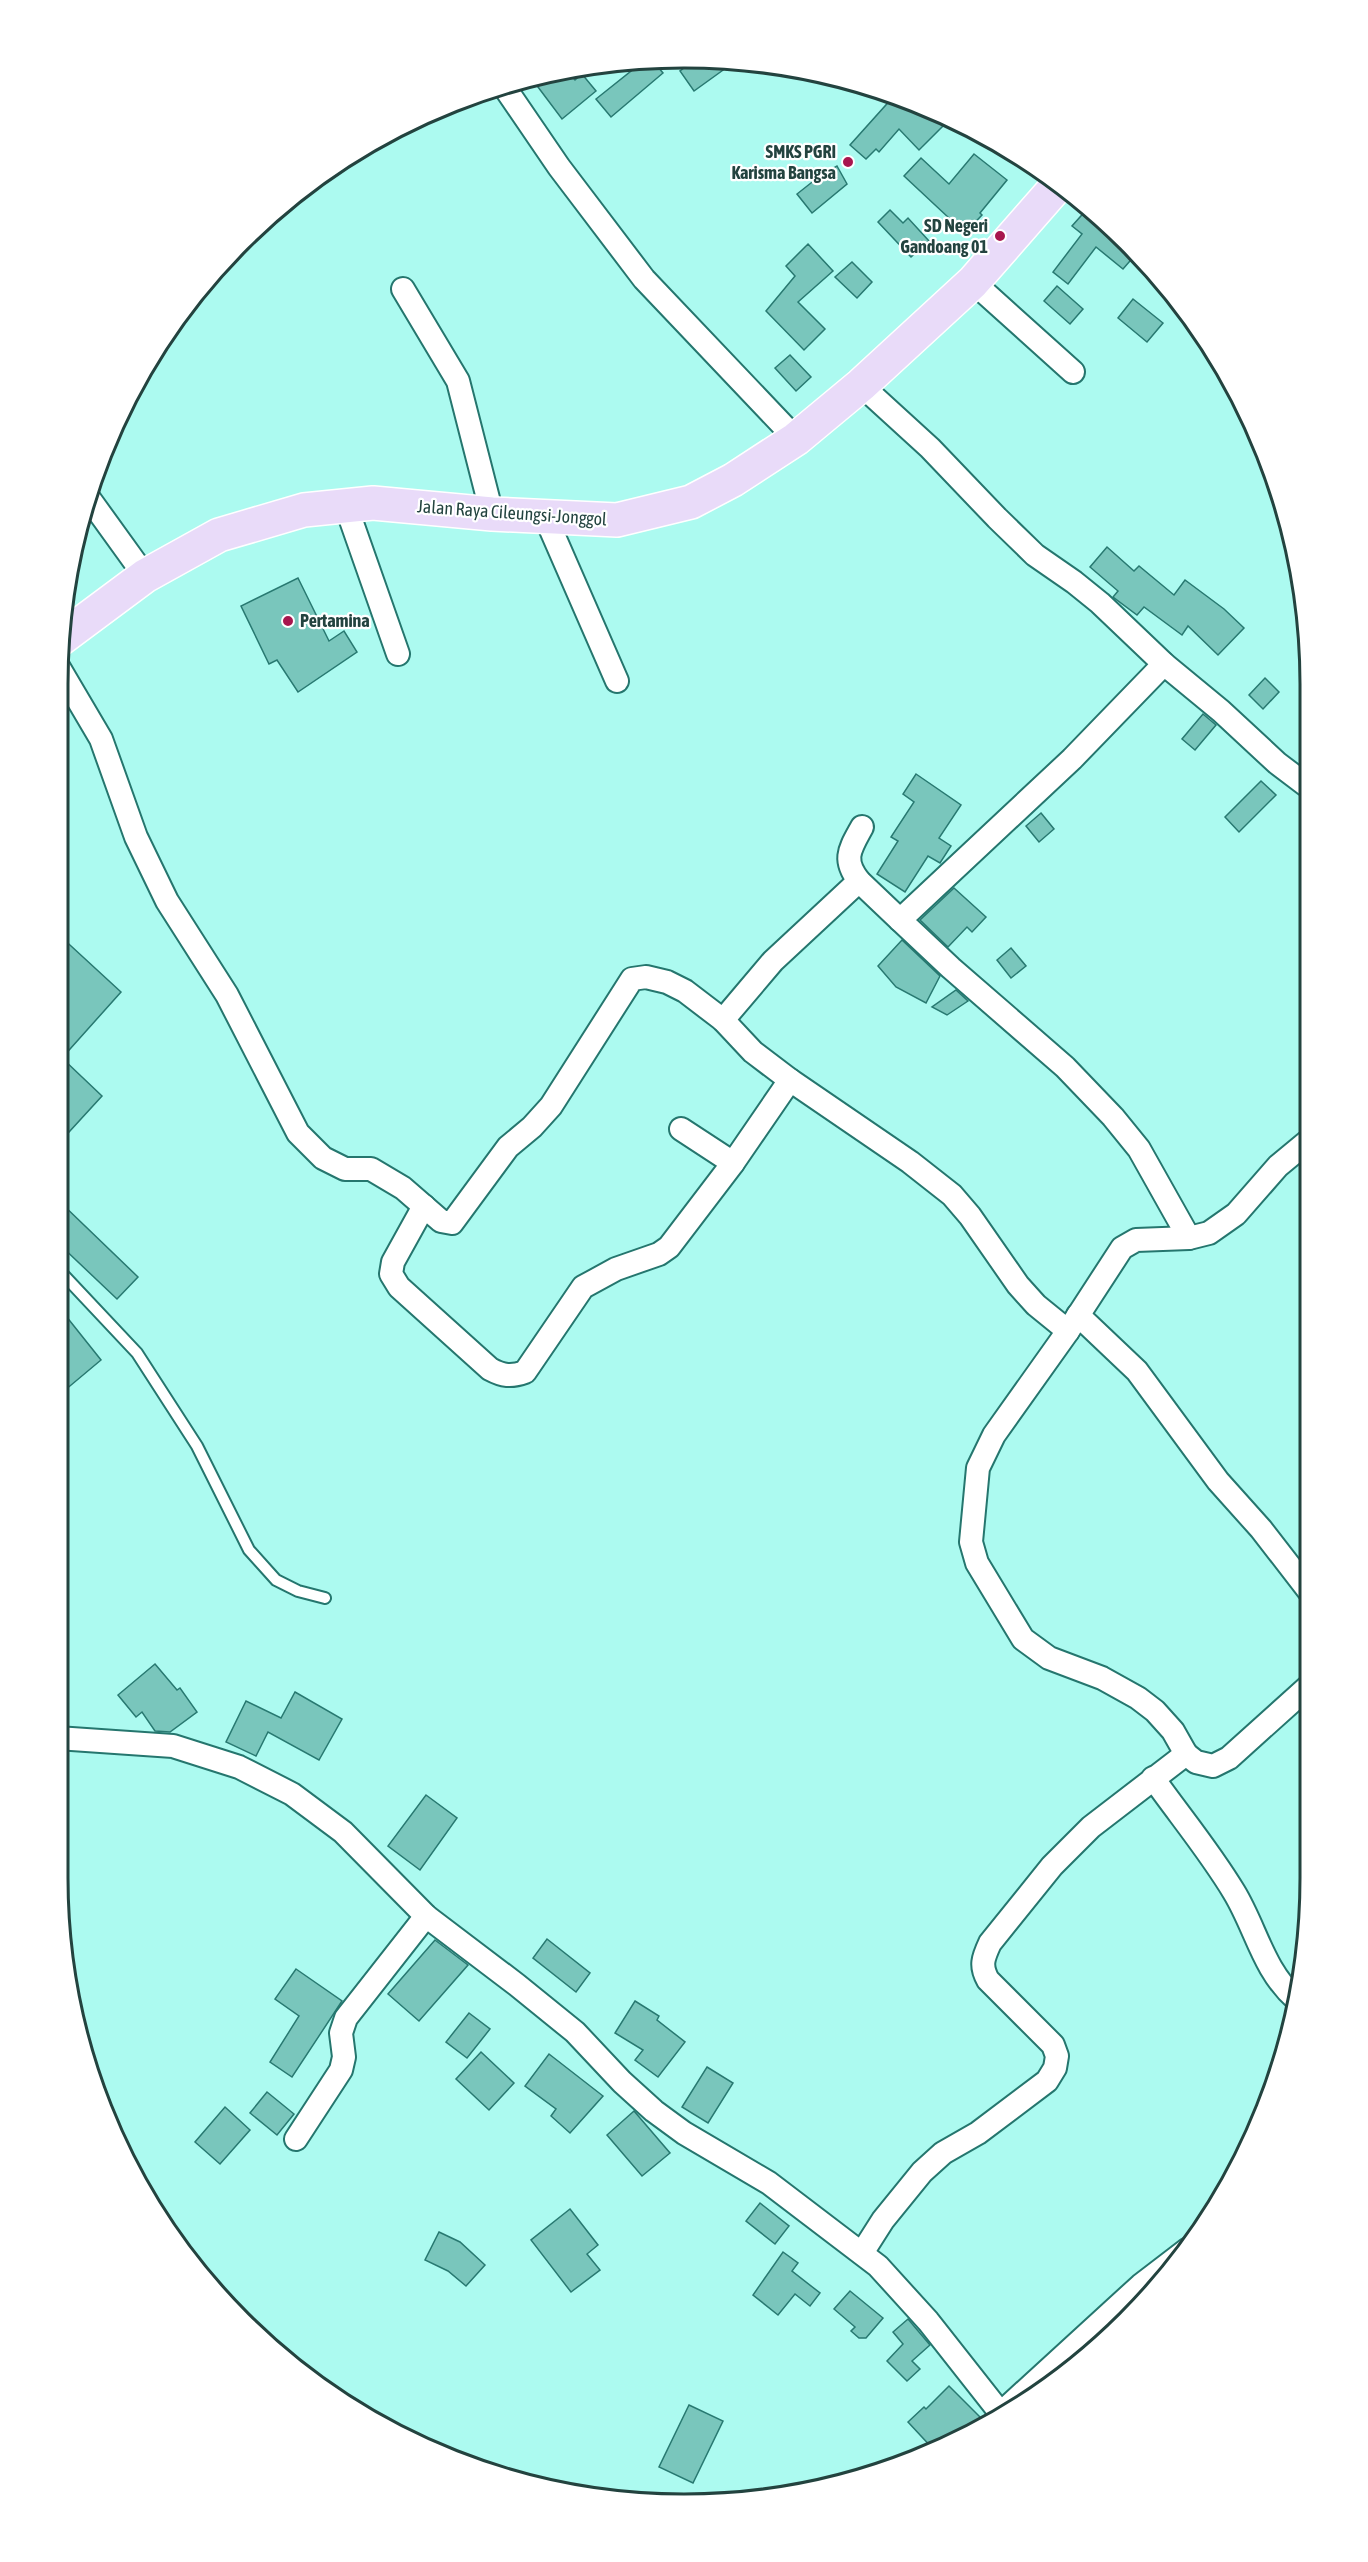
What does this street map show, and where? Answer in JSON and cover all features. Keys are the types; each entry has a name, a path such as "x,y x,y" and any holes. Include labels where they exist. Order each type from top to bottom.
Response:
{"main road":[{"name":"Jalan Raya Cileungsi-Jonggol","path":"70,632 145,576 219,535 304,510 373,503 492,514 617,520 691,502 733,480 796,439 861,385 973,282 1053,191"}],"street":[{"path":"509,93 559,167 644,279 796,439"},
{"path":"973,282 1073,372"},
{"path":"403,289 458,381 492,514"},
{"path":"861,385 930,448 1035,555 1100,603 1164,664 1300,780"},
{"path":"94,506 145,576"},
{"path":"346,506 398,654"},
{"path":"545,516 617,681"},
{"path":"900,920 1072,759 1164,664"},
{"path":"68,683 101,739 136,837 167,901 228,995 298,1132 323,1158 345,1169 371,1169 403,1188 424,1206 452,1223 508,1147 540,1120 551,1106 632,979 646,977 667,982 685,991 723,1020 744,1044 790,1080 910,1162 952,1195 970,1215 1018,1285 1036,1305 1073,1323 1137,1371 1218,1481 1261,1529 1300,1579"},
{"path":"862,827 851,847 850,870 951,968 1065,1067 1113,1117 1139,1149 1189,1238"},
{"path":"723,1020 773,961 859,881"},
{"path":"424,1206 393,1262 391,1274 399,1287 472,1354 501,1375 514,1376 525,1372 531,1366 583,1287 616,1269 659,1254 669,1247 733,1163 790,1080"},
{"path":"681,1129 733,1163"},
{"path":"1300,1148 1278,1166 1236,1214 1209,1233 1189,1238 1155,1237 1129,1242 1111,1262 1073,1323 994,1435 978,1468 971,1542 977,1563 1023,1639 1049,1658 1102,1678 1138,1698 1155,1711 1173,1731 1186,1754 1196,1762 1213,1766 1228,1758 1300,1694"},
{"path":"68,1739 173,1746 239,1767 292,1794 343,1832 426,1916 517,1985 574,2032 622,2082 654,2111 684,2133 769,2183 878,2266 928,2321 998,2409"},
{"path":"862,2253 883,2220 922,2172 943,2154 978,2133 1047,2081 1055,2068 1057,2056 1053,2045 988,1980 982,1970 983,1958 990,1943 1052,1866 1091,1827 1186,1754"},
{"path":"1153,1778 1234,1892 1264,1958 1290,1993"},
{"path":"296,2139 341,2070 344,2057 341,2033 346,2018 426,1916"},
{"path":"1026,2391 1157,2273"}],"lane":[{"path":"68,1280 137,1353 197,1446 249,1550 276,1580 298,1591 325,1598"}],"building":[{"path":"684,68 724,69 694,91 680,71"},
{"path":"659,69 663,73 611,117 596,99 631,71"},
{"path":"584,76 596,91 562,119 537,86 564,79 573,78 575,80"},
{"path":"888,102 944,125 919,150 899,129 879,152 876,149 866,159 850,145"},
{"path":"974,154 1007,180 980,213 982,215 965,233 904,176 921,158 949,184"},
{"path":"837,166 847,184 812,213 797,194 821,175"},
{"path":"890,210 903,223 908,218 929,241 911,257 878,222"},
{"path":"1083,214 1131,260 1123,269 1096,247 1068,284 1053,272 1082,234 1072,226"},
{"path":"808,244 833,271 798,302 825,329 804,350 766,311 795,276 786,266"},
{"path":"852,262 872,282 857,298 835,277"},
{"path":"1057,286 1083,309 1070,324 1044,301"},
{"path":"1133,299 1163,323 1147,342 1118,318"},
{"path":"790,355 811,377 796,391 775,368"},
{"path":"1107,547 1134,571 1139,566 1174,595 1185,580 1224,609 1244,628 1218,655 1188,626 1182,635 1144,607 1137,615 1113,597 1118,591 1090,567"},
{"path":"298,578 329,641 344,631 357,652 298,692 277,660 269,664 241,606"},
{"path":"1265,678 1279,692 1263,709 1249,695"},
{"path":"1203,714 1216,725 1195,750 1182,739"},
{"path":"916,774 961,805 939,838 951,846 940,863 928,856 905,892 877,874 898,841 891,837 914,802 903,794"},
{"path":"1261,781 1276,795 1239,832 1225,817"},
{"path":"1041,813 1054,829 1039,842 1026,826"},
{"path":"954,888 986,917 972,932 967,927 948,947 920,920"},
{"path":"902,940 940,976 926,1003 896,987 878,966"},
{"path":"68,943 121,992 68,1051"},
{"path":"1011,948 1026,966 1011,978 997,960"},
{"path":"956,990 968,1001 947,1015 932,1007"},
{"path":"68,1064 102,1096 68,1133"},
{"path":"68,1210 138,1277 117,1299 68,1252"},
{"path":"68,1319 101,1360 68,1388"},
{"path":"155,1664 177,1690 180,1688 197,1712 170,1732 155,1731 142,1712 136,1717 118,1695"},
{"path":"295,1692 342,1719 319,1760 268,1732 256,1756 226,1742 246,1701 281,1718"},
{"path":"426,1795 457,1818 420,1870 388,1846"},
{"path":"547,1939 590,1973 576,1992 533,1958"},
{"path":"435,1940 468,1965 419,2021 388,1994"},
{"path":"296,1969 342,2001 292,2077 270,2062 299,2016 275,1999"},
{"path":"635,2001 659,2016 657,2020 685,2042 658,2077 635,2060 643,2050 615,2033"},
{"path":"469,2013 490,2029 467,2058 446,2042"},
{"path":"481,2052 514,2083 489,2110 456,2079"},
{"path":"549,2054 603,2096 570,2133 551,2116 556,2109 525,2086"},
{"path":"707,2067 733,2083 708,2123 682,2107"},
{"path":"267,2092 294,2114 277,2135 250,2113"},
{"path":"225,2107 250,2130 220,2164 195,2142"},
{"path":"634,2111 670,2153 642,2176 607,2135"},
{"path":"760,2203 789,2226 775,2244 746,2221"},
{"path":"570,2209 598,2245 587,2254 600,2270 571,2292 531,2240"},
{"path":"439,2232 460,2242 485,2265 466,2286 448,2271 425,2260"},
{"path":"783,2252 798,2263 792,2271 820,2293 810,2306 795,2294 778,2315 753,2295"},
{"path":"850,2291 883,2318 866,2338 859,2338 851,2331 855,2327 834,2309"},
{"path":"908,2319 930,2345 912,2361 920,2369 907,2381 887,2361 903,2344 893,2332"},
{"path":"949,2386 981,2418 929,2444 908,2422 924,2407 926,2409"},
{"path":"689,2405 723,2421 693,2483 659,2467"}],"place":[{"name":"SMKS PGRI Karisma Bangsa","path":"848,162"},
{"name":"SD Negeri Gandoang 01","path":"1000,236"},
{"name":"Pertamina","path":"288,621"}]}
